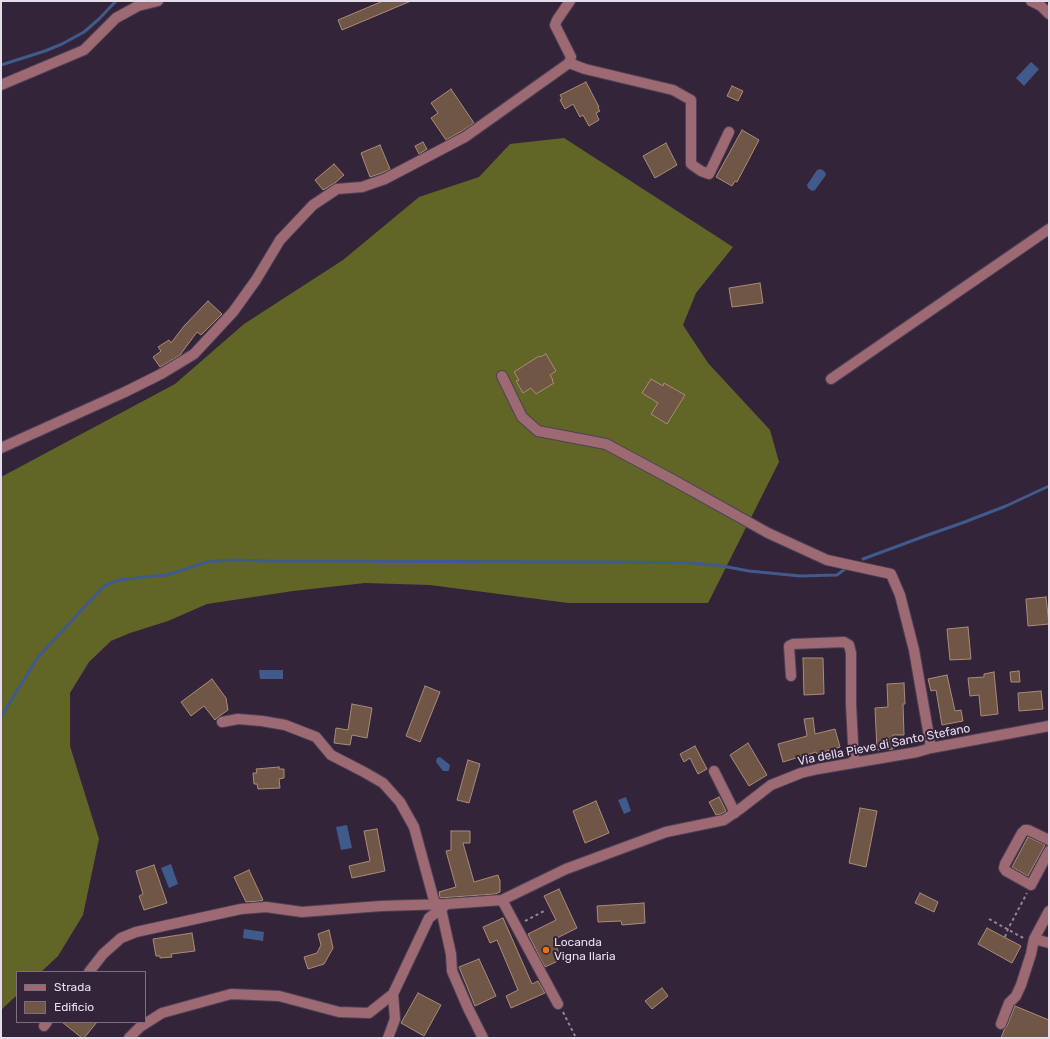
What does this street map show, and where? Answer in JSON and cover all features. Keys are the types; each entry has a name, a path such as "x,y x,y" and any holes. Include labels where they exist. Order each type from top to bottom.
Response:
{"street":[{"path":"1,85 84,50 116,18 138,6 158,1"},
{"path":"1,448 125,392 161,374 194,354 233,312 256,280 280,240 313,205 337,189 362,186 385,179 465,137 569,63 571,57 555,25 570,1"},
{"path":"1031,1 1041,6 1049,14"},
{"path":"569,63 585,69 673,90 691,100 691,164 701,171 709,174 729,132"},
{"path":"831,379 1049,229"},
{"path":"502,376 522,417 538,431 606,444 768,534 827,560 890,574 900,595 914,650 931,748"},
{"path":"791,676 789,646 793,644 844,642 849,645 851,653 851,704 854,763"},
{"path":"222,722 238,720 262,721 285,725 316,736 331,755 383,783 400,802 414,827 441,906 452,971 483,1038"},
{"name":"Via della Pieve di Santo Stefano","path":"90,971 103,954 121,938 136,932 241,909 266,907 302,912 381,906 441,906 502,900 580,863 666,832 724,820 771,785 801,773 1049,726"},
{"path":"714,771 735,813"},
{"path":"1049,840 1025,830 1004,868 1006,871 1031,885 1049,851"},
{"path":"502,900 558,1004"},
{"path":"129,1038 140,1027 162,1013 231,994 279,996 339,1012 369,1013 393,994 429,918 441,906"},
{"path":"1001,1024 1009,1004 1016,996 1022,985 1034,939 1049,911"},
{"path":"1034,939 1049,943"},
{"path":"388,1038 395,1019 393,994"}],"path":[{"path":"1005,938 1008,929 1031,885"},
{"path":"517,926 546,910"},
{"path":"989,919 1026,940 1034,939"},
{"path":"558,1004 576,1038"}],"green space":[{"path":"564,138 733,247 696,293 683,325 708,363 770,430 779,462 708,603 568,603 430,585 365,583 293,591 207,604 168,621 130,633 111,641 89,662 70,693 70,746 99,839 83,915 58,956 42,971 16,971 16,996 1,1010 1,477 175,384 244,324 343,260 419,197 479,177 510,144"}],"water":[{"path":"1031,62 1039,69 1024,86 1016,78"},
{"path":"821,169 826,175 815,190 812,191 807,185 817,170"},
{"path":"259,670 283,670 283,679 260,679"},
{"path":"440,757 450,765 448,771 443,771 436,762 437,758"},
{"path":"626,797 631,811 624,814 618,800"},
{"path":"347,825 352,848 341,850 336,827"},
{"path":"171,864 178,884 169,888 161,868"},
{"path":"244,929 264,932 263,941 243,938"}],"building":[{"path":"383,1 411,1 342,30 338,20"},
{"path":"586,82 600,111 596,113 599,120 589,126 583,115 580,117 573,104 565,109 560,100 562,99 560,95"},
{"path":"732,86 743,91 738,101 727,96"},
{"path":"451,89 474,123 446,140 431,118 438,113 431,103"},
{"path":"742,130 759,140 737,182 735,181 732,186 716,177"},
{"path":"423,142 427,149 419,154 415,146"},
{"path":"666,143 677,165 655,178 643,156"},
{"path":"380,145 390,169 370,177 361,153"},
{"path":"334,164 344,175 335,183 323,190 315,180"},
{"path":"760,283 763,303 732,307 729,288"},
{"path":"208,301 222,314 201,335 197,332 180,355 160,367 153,357 161,351 158,347 169,340 171,343 184,326"},
{"path":"546,354 556,371 550,375 554,383 536,394 531,388 523,393 516,381 519,380 514,372 539,356 540,357"},
{"path":"651,379 663,386 664,383 685,395 667,424 651,414 658,403 642,393"},
{"path":"1046,597 1049,624 1028,626 1026,599"},
{"path":"968,627 971,659 950,660 947,629"},
{"path":"803,658 823,658 824,694 804,695"},
{"path":"1019,671 1020,682 1011,682 1010,672"},
{"path":"994,672 998,714 981,716 979,695 970,696 968,678 984,677 984,674"},
{"path":"947,675 955,711 961,710 963,721 942,725 936,690 931,691 928,679"},
{"path":"212,679 226,698 228,710 215,720 204,706 191,716 181,702"},
{"path":"904,683 904,735 893,735 893,749 877,750 875,708 888,707 887,684"},
{"path":"425,686 440,692 420,742 406,736"},
{"path":"1041,691 1043,709 1019,711 1018,693"},
{"path":"352,704 372,708 367,738 352,735 350,745 334,743 336,728 348,730"},
{"path":"813,718 815,734 835,729 840,747 817,754 816,752 783,762 778,744 807,736 804,719"},
{"path":"748,743 767,775 749,786 730,755"},
{"path":"695,746 707,769 698,774 690,758 684,762 680,754"},
{"path":"468,760 480,764 469,803 457,800"},
{"path":"279,767 279,769 284,769 284,778 279,779 280,788 258,789 257,784 254,784 253,773 257,773 256,769"},
{"path":"719,797 726,811 716,815 709,802"},
{"path":"596,801 609,833 585,843 573,811"},
{"path":"860,808 877,811 866,867 849,863"},
{"path":"377,829 385,871 352,878 349,866 370,861 364,831"},
{"path":"451,831 470,831 470,843 463,843 474,882 498,875 500,881 500,892 495,894 440,898 439,892 456,887 446,851 451,850"},
{"path":"1028,837 1045,845 1028,876 1012,867"},
{"path":"154,865 167,903 144,910 139,896 143,894 136,871"},
{"path":"249,870 263,900 246,902 234,877"},
{"path":"559,889 577,928 553,940 562,959 545,967 528,934 556,920 544,896"},
{"path":"920,893 938,902 934,912 915,903"},
{"path":"644,903 645,923 622,925 621,921 598,922 597,906"},
{"path":"503,918 532,984 538,981 545,993 511,1008 506,996 518,990 497,940 490,943 483,927"},
{"path":"987,928 1021,946 1012,963 978,944"},
{"path":"329,930 333,948 324,964 308,969 304,957 317,953 321,945 318,934"},
{"path":"192,933 195,951 171,954 172,957 160,958 160,956 156,956 153,939"},
{"path":"479,959 496,996 475,1006 459,967"},
{"path":"662,988 668,996 652,1009 645,1001"},
{"path":"418,993 441,1005 424,1036 401,1023"},
{"path":"1015,1006 1049,1020 1049,1038 1001,1038"},
{"path":"63,1023 96,1023 84,1038"}],"waterway":[{"path":"1,65 45,51 84,32 116,1"},
{"path":"863,559 1006,506 1049,486"},
{"path":"1,717 38,657 104,586 119,580 167,575 207,562 232,560 693,563 800,576 837,575 845,569"}],"place":[{"name":"Locanda Vigna Ilaria","path":"546,950"}]}
